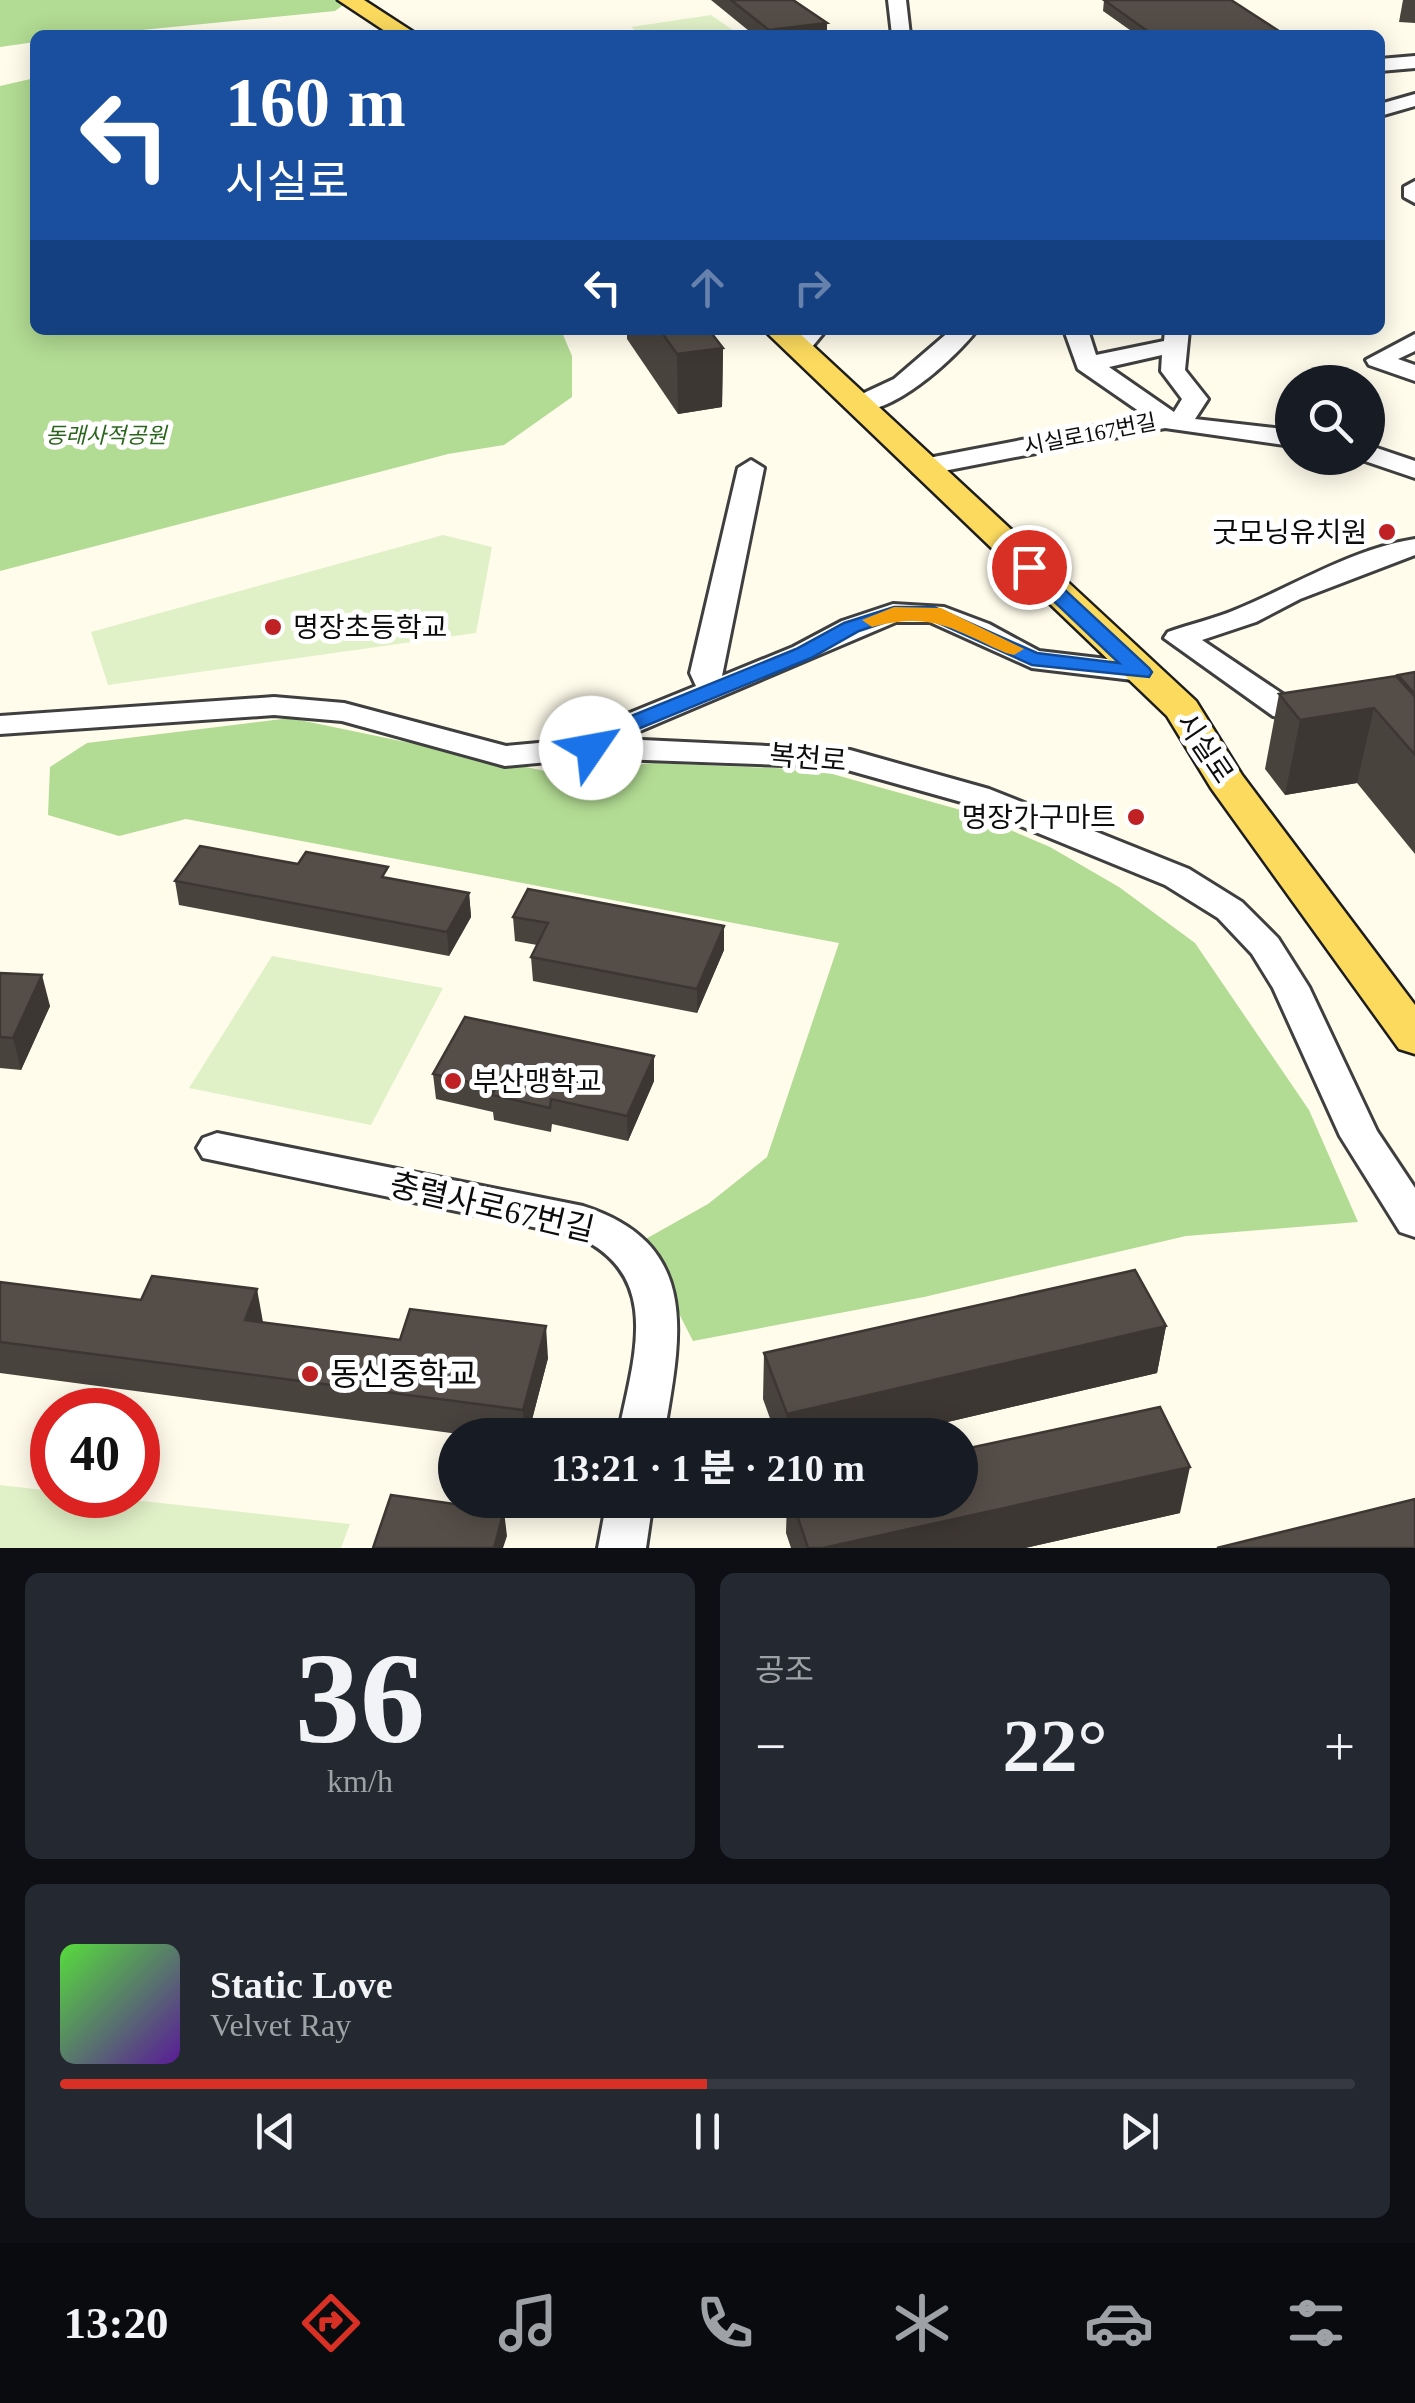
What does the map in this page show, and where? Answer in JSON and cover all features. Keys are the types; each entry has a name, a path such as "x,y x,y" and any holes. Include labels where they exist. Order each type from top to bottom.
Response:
{"main road":[{"path":"349,0 399,30"},
{"name":"시실로","path":"797,336 858,405 1182,709 1225,779 1415,1038"}],"street":[{"path":"898,0 901,30"},
{"path":"1385,65 1415,62"},
{"path":"1385,109 1415,100"},
{"path":"1415,187 1415,197"},
{"path":"858,405 884,400 898,391 960,335"},
{"path":"1077,335 1082,355 1091,366 1176,338 1173,370 1195,399 1182,418 1166,420"},
{"path":"1415,341 1378,360 1415,374"},
{"name":"시실로167번길","path":"1091,366 1142,398 1166,420"},
{"path":"1166,420 1275,436"},
{"name":"시실로167번길","path":"923,467 1166,420"},
{"path":"1385,459 1415,470"},
{"path":"713,691 704,673 751,468"},
{"path":"1340,703 1284,710 1179,638 1203,634 1290,593 1415,546"},
{"path":"601,749 600,737 804,653 852,627 894,613 934,613 1032,658 1141,672"},
{"name":"복천로","path":"0,725 274,706 344,712 506,756 601,749 839,757 977,796 1176,877 1230,910 1265,946 1291,988 1360,1136 1415,1221"},
{"name":"충렬사로67번길","path":"217,1148 584,1222 621,1240 648,1271 659,1327 644,1418"},
{"path":"622,1548 627,1518"}],"green space":[{"path":"0,0 346,3 335,11 142,30 30,30 30,43 0,47"},
{"path":"711,15 733,30 635,30 631,27"},
{"name":"동래사적공원","path":"30,79 30,335 563,335 572,356 572,397 504,445 448,454 0,571 0,86"},
{"path":"443,535 492,547 476,633 108,685 91,632"},
{"path":"290,718 550,772 654,763 818,770 968,812 1050,847 1119,887 1195,943 1309,1110 1358,1222 1186,1236 924,1297 693,1341 642,1241 708,1204 767,1157 839,943 186,819 119,836 48,815 50,767 87,743"},
{"path":"272,956 443,988 371,1125 189,1088"},
{"path":"0,1485 30,1488 30,1518 160,1518 160,1503 350,1524 341,1548 0,1548"}],"building":[{"path":"731,0 793,0 827,23 769,30"},
{"path":"1104,0 1231,0 1277,30 1146,30"},
{"path":"664,335 713,335 723,348 677,354"},
{"path":"1415,672 1415,694 1398,675"},
{"path":"1396,676 1415,697 1415,755 1374,708 1300,720 1279,694"},
{"path":"200,846 298,864 306,852 388,867 382,877 469,893 447,932 175,881"},
{"path":"528,889 724,926 697,989 531,957 548,923 513,917"},
{"path":"0,973 42,975 13,1038 0,1037"},
{"path":"465,1017 654,1056 627,1116 551,1099 550,1108 492,1095 496,1088 433,1074"},
{"path":"1135,1270 1166,1326 787,1414 764,1353"},
{"path":"152,1276 257,1289 245,1320 400,1340 410,1309 546,1326 523,1410 0,1342 0,1282 141,1300"},
{"path":"1160,1407 1190,1467 978,1514 978,1446"},
{"path":"391,1495 438,1502 438,1518 502,1518 494,1548 373,1548"},
{"path":"1415,1499 1415,1548 1217,1548"},
{"path":"798,1518 959,1518 823,1548 808,1548"}],"slow traffic":[{"path":"872,620 894,613 934,613 1014,649"}],"place":[{"name":"굿모닝유치원","path":"1387,532"},
{"name":"명장초등학교","path":"273,627"},
{"name":"명장가구마트","path":"1136,817"},
{"name":"부산맹학교","path":"453,1081"},
{"name":"동신중학교","path":"310,1374"}],"route":[{"path":"591,748 601,749 600,737 804,653 852,627 894,613 934,613 1032,658 1141,672 1029,567"}]}
